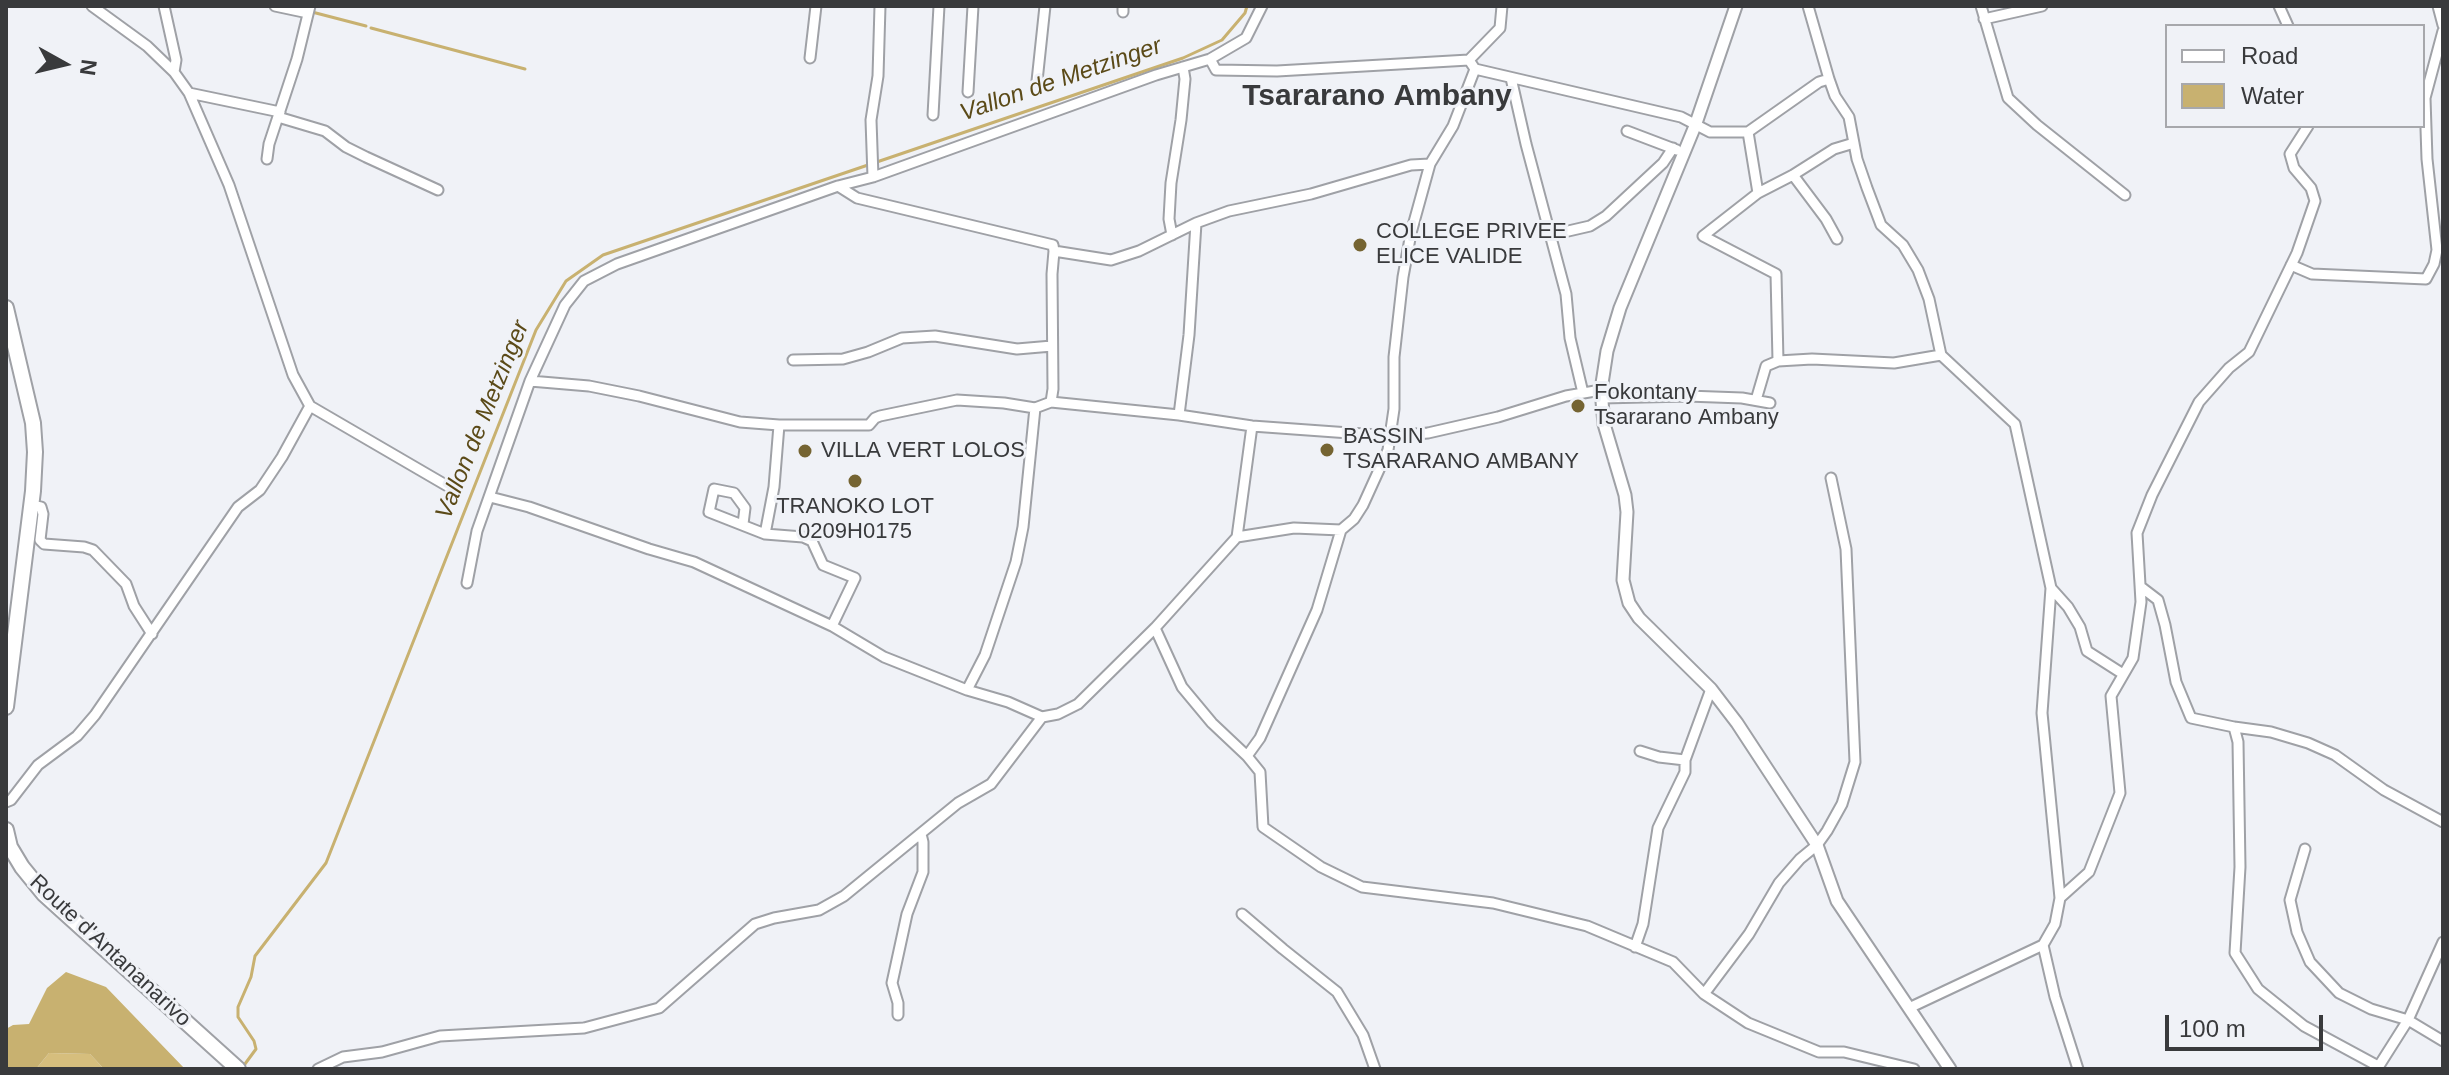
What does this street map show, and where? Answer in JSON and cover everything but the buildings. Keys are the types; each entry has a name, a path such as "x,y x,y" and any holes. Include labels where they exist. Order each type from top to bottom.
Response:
{"main road":[{"path":"6,308 33,423 35,452 6,707"},
{"name":"Route d'Antananarivo","path":"6,830 10,847 44,894 234,1066"}],"street":[{"path":"92,6 147,46 174,72 189,93 229,185 293,375 310,406 456,491"},
{"path":"164,6 176,60 174,72"},
{"path":"267,159 309,10 275,6"},
{"path":"810,58 816,6"},
{"path":"873,177 871,120 878,76 880,6"},
{"path":"933,115 939,6"},
{"path":"968,92 973,6"},
{"path":"1037,81 1045,6"},
{"path":"467,583 477,531 530,381 565,305 584,281 617,264 1210,59 1246,38 1262,6"},
{"path":"1247,756 1260,738 1317,610 1341,530 1354,519 1363,505 1388,450 1394,409 1394,357 1411,233 1430,164 1453,126 1472,64 1500,28 1502,6"},
{"path":"1551,235 1590,226 1606,216 1678,150 1695,126 1736,6"},
{"path":"1808,6 1835,96 1849,117 1867,188 1881,225 1903,245 1918,270 1929,299 1941,355 2015,424 2051,588 2042,713 2060,898 2055,924 2043,945 1909,1008"},
{"path":"1981,6 2008,98 2125,195"},
{"path":"1984,19 2042,6"},
{"path":"2291,265 2312,274 2426,279 2437,250 2427,159 2425,98 2443,28 2438,6"},
{"path":"1210,59 1216,70 1277,71 1472,64 1511,78 1681,117 1710,132 1748,132 1819,82 1829,79"},
{"path":"1172,235 1169,219 1171,183 1181,120 1185,79 1183,67"},
{"path":"1511,78 1515,104 1566,294 1570,338 1583,393"},
{"path":"189,93 279,114 325,131 346,147 438,190"},
{"path":"2060,898 2089,872 2120,793 2111,696 2133,658 2141,587 2137,533 2152,495 2199,402 2229,368 2249,352 2291,265 2315,201 2311,188 2294,168 2290,154 2307,128"},
{"path":"1627,131 1678,150"},
{"path":"1748,132 1758,193"},
{"path":"1778,361 1776,274 1703,236 1758,193 1834,149 1854,143"},
{"path":"1678,150 1620,308 1607,351 1602,394 1604,424 1625,495 1623,580 1629,603 1639,618 1711,689 1737,723 1817,845 1837,901 1950,1069"},
{"path":"1054,251 1111,260 1139,251 1196,223 1229,211 1311,194 1411,165 1430,164"},
{"path":"1793,175 1837,239"},
{"path":"838,186 857,198 1053,245 1051,402"},
{"path":"1179,415 1189,335 1196,223"},
{"path":"793,360 843,359 902,338 935,336 1017,349 1052,346"},
{"path":"1756,400 1766,366 1778,361 1812,359 1894,363 1941,355"},
{"path":"530,381 589,386 740,422 779,425 869,425 880,416 957,400 1035,408 1051,402 1252,426 1391,436 1428,433 1583,393 1687,396 1770,403"},
{"path":"6,802 11,800 38,765 77,736 95,715 238,507 260,490 310,406"},
{"path":"967,690 985,655 1016,562 1023,527 1035,408"},
{"path":"765,534 774,487 779,425"},
{"path":"490,497 694,562 832,626 884,657 1042,717 1058,714 1078,704 1155,628 1237,537 1252,426"},
{"path":"1704,994 1749,934 1779,883 1817,845 1842,804 1855,762 1846,549 1831,478"},
{"path":"743,524 745,508 734,493 714,489 709,512 765,534 803,537 812,541 823,565 855,578 832,626"},
{"path":"31,505 41,507 43,514 40,540 44,544 93,550 126,584 134,606 152,634"},
{"path":"1237,537 1294,528 1341,530"},
{"path":"2141,587 2158,600 2176,682 2191,718 2271,732 2308,743 2335,755 2384,790 2443,822"},
{"path":"2051,588 2080,627 2087,651 2123,674"},
{"path":"1155,628 1182,687 1260,772 1263,827 1321,867 1362,887 1493,903 1587,926 1673,962 1704,994 1748,1023 1819,1052 1844,1052 1914,1069"},
{"path":"1635,947 1643,924 1658,828 1685,772 1685,760 1711,689"},
{"path":"318,1069 343,1057 382,1052 440,1036 584,1028 659,1008 755,924 819,910 844,896 958,803 991,784 1042,717"},
{"path":"2234,727 2238,742 2240,867 2235,953 2258,989 2304,1026 2377,1068 2408,1020 2443,942"},
{"path":"1640,751 1685,760"},
{"path":"898,1015 892,983 907,914 923,872 921,834"},
{"path":"2305,849 2290,900 2297,932 2310,962 2339,993 2371,1009 2408,1020 2443,1041"},
{"path":"1242,914 1337,992 1363,1035 1375,1069"},
{"path":"2043,945 2055,997 2078,1069"}],"shaded area":[{"path":"49,1053 90,1054 104,1069 36,1069"}],"water":[{"path":"66,972 106,987 185,1069 104,1069 90,1054 49,1053 36,1069 6,1069 6,1029 13,1025 29,1024 47,988"}],"waterway":[{"name":"Vallon de Metzinger","path":"242,1068 256,1049 238,1017 238,1007 251,977 255,956 326,863 536,330 566,281 603,255 1183,58 1222,40 1245,13 1247,6"},
{"path":"312,12 366,26"},
{"path":"371,28 525,69"}],"place":[{"name":"COLLEGE PRIVEE ELICE VALIDE","path":"1360,245"},
{"name":"Fokontany Tsararano Ambany","path":"1578,406"},
{"name":"BASSIN TSARARANO AMBANY","path":"1327,450"},
{"name":"VILLA VERT LOLOS","path":"805,451"},
{"name":"TRANOKO LOT 0209H0175","path":"855,481"}],"district":[{"name":"Tsararano Ambany","path":"1377,97"}]}
